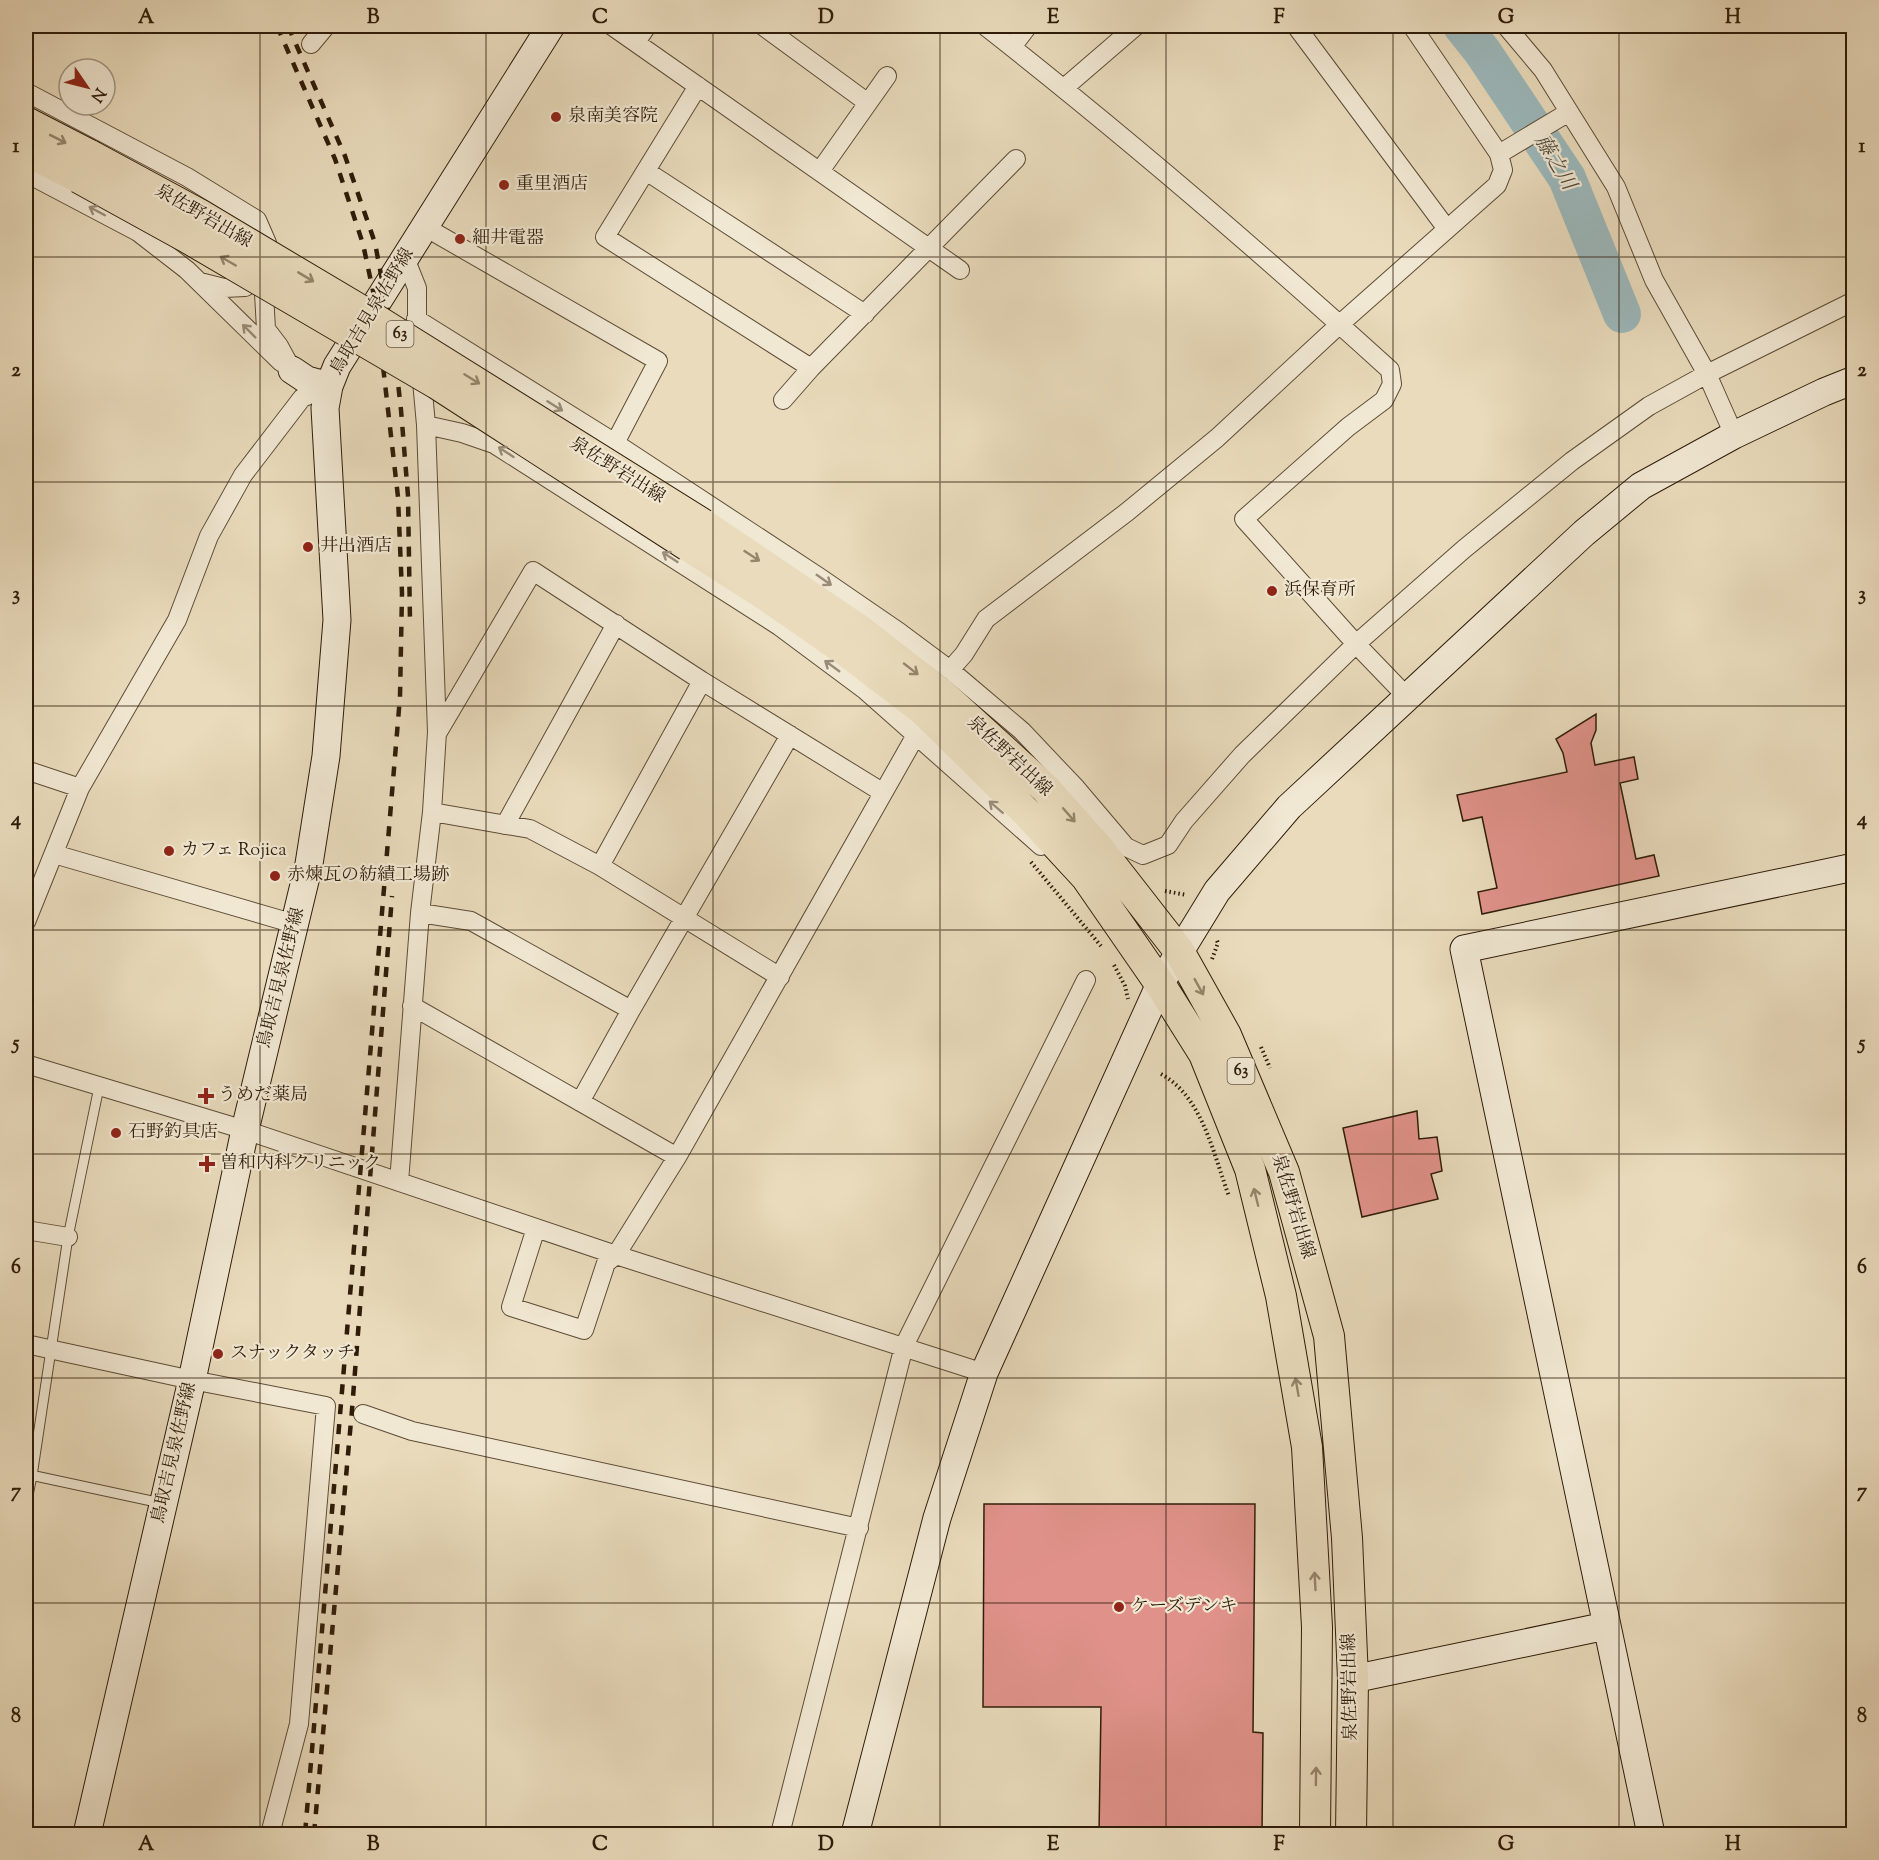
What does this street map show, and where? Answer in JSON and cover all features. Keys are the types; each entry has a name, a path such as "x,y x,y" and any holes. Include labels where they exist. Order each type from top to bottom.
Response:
{"main road":[{"name":"泉佐野岩出線","path":"26,122 85,167 186,237 860,630 941,693 1046,789 1101,851 1179,951 1226,1035 1284,1172 1329,1336 1347,1538 1353,1679 1351,1834"},
{"name":"泉佐野岩出線","path":"26,151 85,167"},
{"name":"泉佐野岩出線","path":"696,535 811,627 924,711 1027,813 1086,877 1160,984 1204,1054 1245,1158 1281,1296 1307,1447 1317,1627 1315,1834"}],"street":[{"path":"311,44 326,26"},
{"name":"鳥取吉見泉佐野線","path":"87,1834 192,1380 245,1130 309,864 326,756 337,620 325,408 329,386 337,366 551,26"},
{"path":"612,26 960,270"},
{"path":"636,42 647,26"},
{"path":"763,26 868,103"},
{"path":"985,26 1064,88 1340,324 1390,370 1392,384 1384,400 1348,428 1244,519 1356,644 1408,698"},
{"path":"1012,47 1028,26"},
{"path":"1064,88 1136,26"},
{"path":"1296,26 1447,229"},
{"path":"950,670 964,654 986,619 1127,512 1217,438 1340,324 1497,185 1503,170 1504,151 1412,26"},
{"path":"1506,26 1543,70 1565,114 1616,187 1654,280 1707,374 1734,435"},
{"path":"820,171 887,76"},
{"path":"698,86 604,237 811,368"},
{"path":"26,92 187,177 257,220 267,243 263,276 266,329 279,346 292,370"},
{"path":"1504,151 1565,114"},
{"path":"129,227 126,200 142,166 152,159"},
{"path":"783,400 811,368 1016,159"},
{"path":"646,171 865,314"},
{"path":"26,173 129,227 200,282 274,356 307,380 329,386"},
{"path":"425,227 658,361 615,443"},
{"path":"399,1182 412,1006 432,812 437,732 426,425 416,319 417,288 405,258"},
{"path":"200,282 224,288 245,287 263,276"},
{"path":"416,319 615,443 819,577 950,670 1022,731 1076,788 1126,847 1143,855 1168,844 1184,821 1242,755 1356,644 1464,549 1572,461 1649,406 1707,374 1854,301"},
{"path":"855,1834 936,1518 984,1373 1160,984 1217,891 1289,807 1584,533 1641,486 1734,435 1854,380"},
{"path":"26,922 80,788 177,620 209,536 243,475 302,398 329,386"},
{"path":"426,425 462,433 494,444 778,626 865,690 1103,901"},
{"path":"437,732 533,571 702,681 882,792"},
{"path":"505,825 616,624"},
{"path":"600,866 702,681"},
{"path":"580,1102 790,735"},
{"path":"536,1228 511,1307 584,1330 606,1263 616,1255 676,1157 916,735"},
{"path":"26,770 80,788"},
{"path":"432,812 530,829 600,866 780,977"},
{"path":"54,854 295,924"},
{"path":"1651,1834 1464,949 1854,867"},
{"path":"420,913 471,921 631,1010"},
{"path":"780,1834 904,1346 1086,980"},
{"path":"412,1006 676,1157"},
{"path":"26,1065 245,1130 616,1255 984,1373"},
{"path":"26,1230 68,1237"},
{"path":"26,1344 326,1406 299,1724 270,1834"},
{"path":"363,1414 412,1431 859,1528"},
{"path":"1353,1679 1606,1626"}],"lane":[{"path":"26,1505 68,1237 99,1088"},
{"path":"29,1475 164,1503"}],"path":[{"path":"1029,860 1102,948"},
{"path":"1162,890 1196,897"},
{"path":"1110,957 1125,986 1130,1009"},
{"path":"1161,1074 1175,1081 1198,1112 1232,1204"}],"building":[{"path":"1596,714 1596,730 1591,743 1595,765 1634,757 1638,779 1620,783 1636,859 1654,855 1659,876 1482,914 1478,892 1497,888 1482,817 1463,821 1457,795 1567,772 1563,753 1556,739"},
{"path":"1417,1111 1419,1139 1437,1137 1442,1171 1431,1174 1438,1199 1362,1217 1343,1128"},
{"path":"984,1504 1255,1504 1253,1732 1263,1733 1262,1834 1099,1834 1101,1707 983,1707"}],"waterway":[{"name":"藤之川","path":"1462,26 1482,51 1567,178 1622,314"}],"railway":[{"path":"277,26 335,159 363,244 376,305 398,497 402,593 400,697 305,1834"},
{"path":"288,26 345,156 375,243 393,338 401,410 408,496 410,621"},
{"path":"314,1834 352,1410 392,896"}],"place":[{"name":"泉南美容院","path":"556,117"},
{"name":"重里酒店","path":"504,185"},
{"name":"細井電器","path":"460,239"},
{"name":"井出酒店","path":"308,547"},
{"name":"浜保育所","path":"1272,591"},
{"name":"カフェ Rojica","path":"169,851"},
{"name":"赤煉瓦の紡績工場跡","path":"275,876"},
{"name":"うめだ薬局","path":"206,1096"},
{"name":"石野釣具店","path":"116,1133"},
{"name":"曽和内科クリニック","path":"207,1164"},
{"name":"スナックタッチ","path":"218,1354"},
{"name":"ケーズデンキ","path":"1119,1607"}]}
